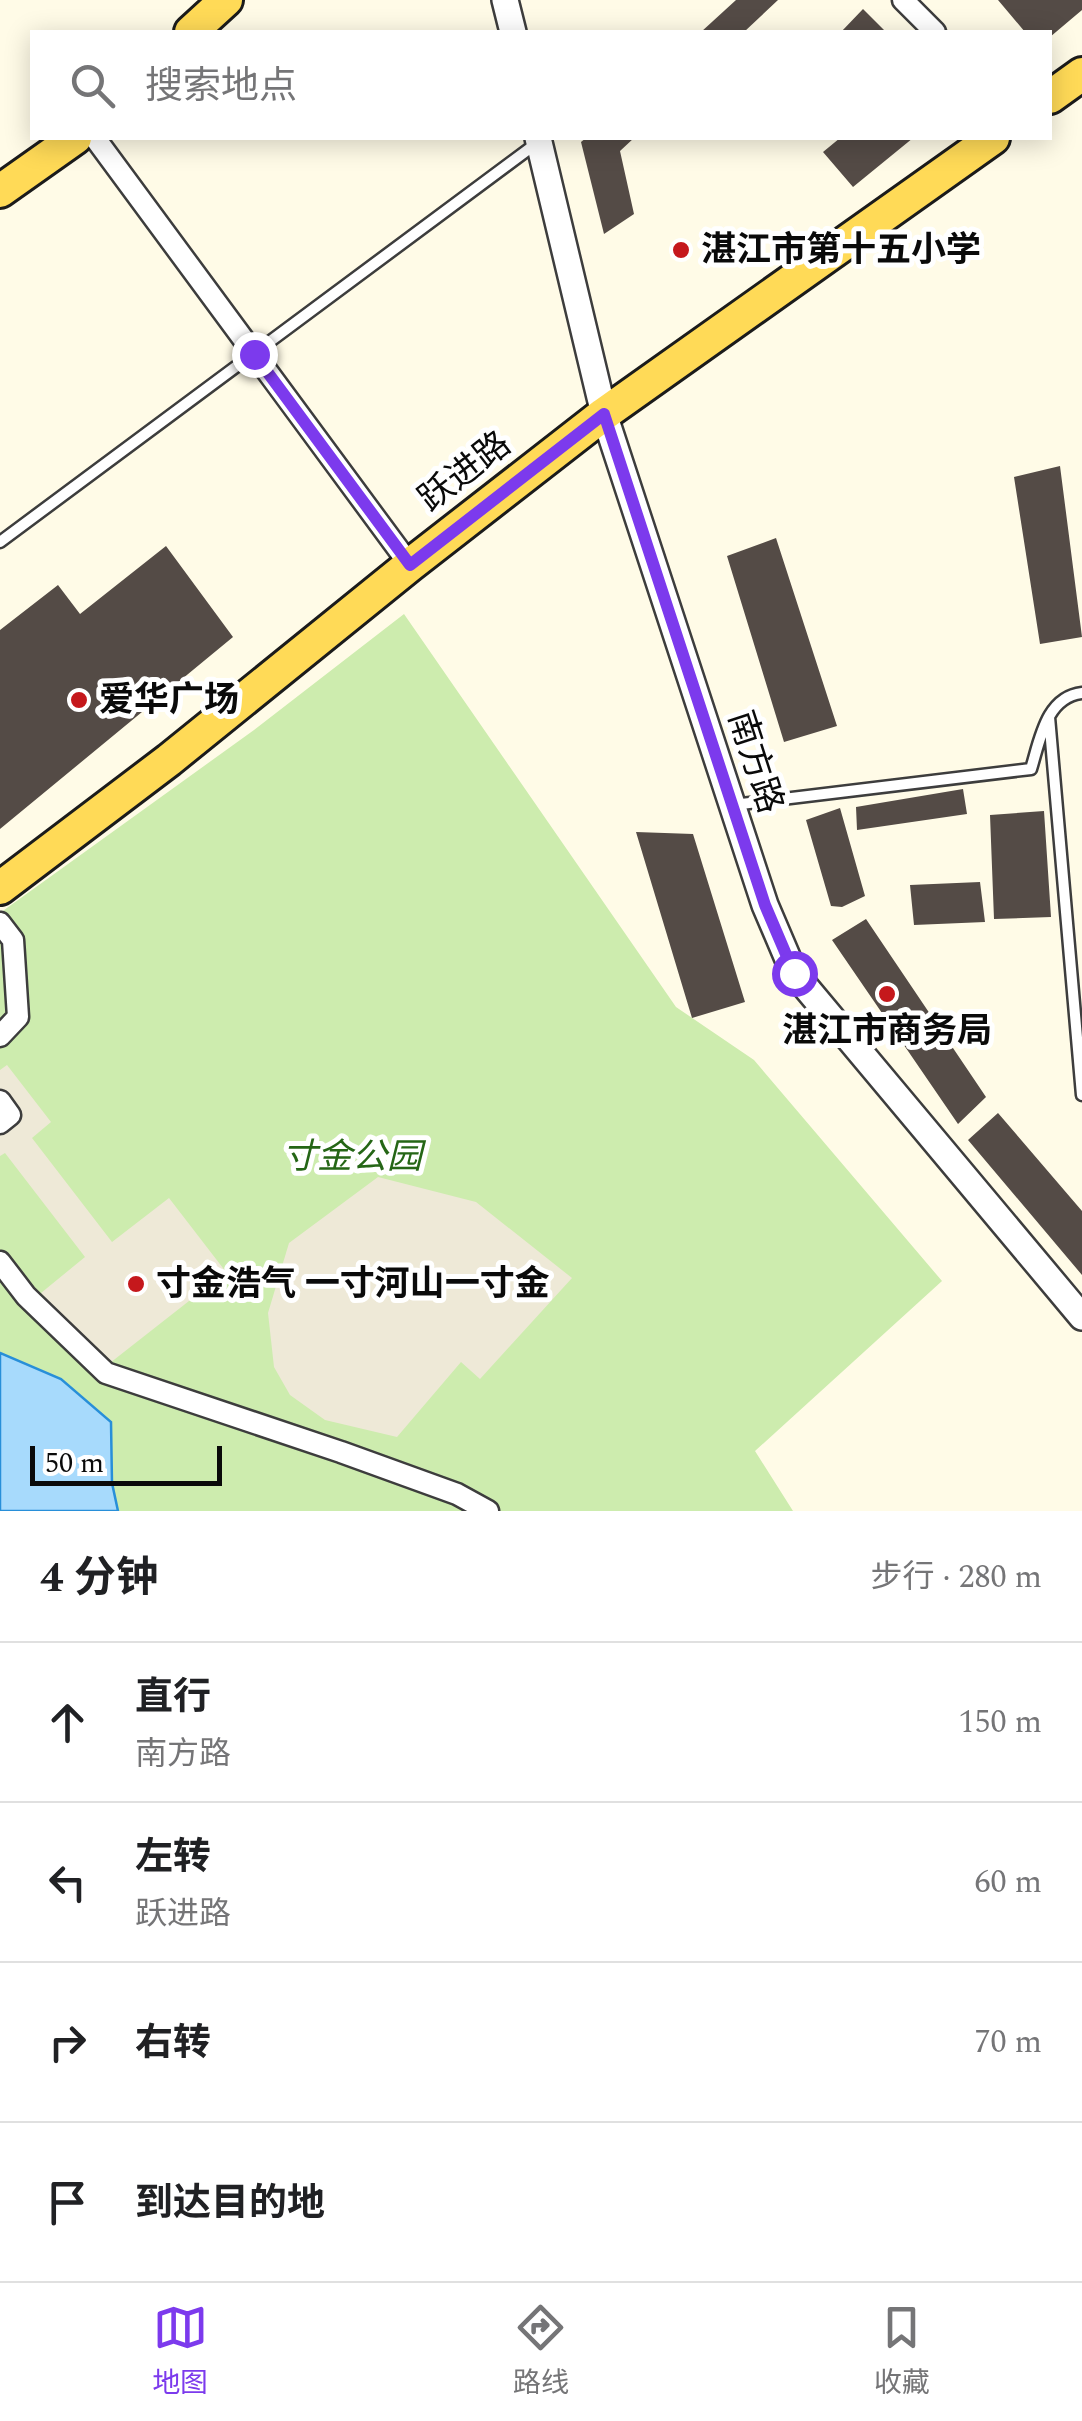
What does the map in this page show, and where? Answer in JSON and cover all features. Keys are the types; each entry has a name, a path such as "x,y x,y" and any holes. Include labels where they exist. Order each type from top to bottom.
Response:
{"main road":[{"path":"193,30 220,2"},
{"path":"1052,96 1082,74"},
{"path":"6,182 72,140"},
{"name":"跃进路","path":"0,888 170,760 604,414 990,140"}],"street":[{"path":"505,0 512,30"},
{"path":"904,0 933,30"},
{"path":"96,140 410,565"},
{"name":"南方路","path":"538,140 604,414 765,905 794,973 1082,1317"},
{"path":"0,923 14,940 18,1017 0,1036"},
{"path":"0,1101 10,1115 0,1122"},
{"path":"0,1262 26,1296 106,1374 341,1452 457,1494 488,1511"}],"lane":[{"path":"0,542 538,140"},
{"path":"732,805 1031,770 1049,714 1069,695 1082,694"},
{"path":"1049,714 1082,1094"}],"green space":[{"name":"寸金公园","path":"404,614 676,1007 754,1060 942,1281 755,1451 793,1511 0,1511 0,913 254,730"}],"shaded area":[{"path":"7,1065 51,1122 32,1138 112,1242 169,1198 226,1272 101,1370 41,1293 85,1257 5,1153 0,1156 0,1070"},
{"path":"378,1177 476,1202 572,1278 480,1379 461,1362 397,1437 325,1420 290,1395 274,1367 268,1313 289,1243"}],"water":[{"path":"0,1353 61,1379 111,1422 112,1483 118,1511 0,1511"}],"building":[{"path":"736,0 778,0 746,30 703,30"},
{"path":"998,0 1082,0 1082,10 1052,35 1052,30 1023,30"},
{"path":"863,9 884,30 843,30"},
{"path":"632,140 620,151 634,214 604,234 581,142"},
{"path":"838,140 911,140 853,187 823,152"},
{"path":"1060,466 1082,637 1040,644 1014,477"},
{"path":"776,538 837,726 784,742 727,556"},
{"name":"爱华广场","path":"166,546 233,637 0,829 0,630 58,585 80,614"},
{"path":"963,789 967,814 857,830 856,807"},
{"path":"840,808 865,896 842,907 831,906 806,820"},
{"path":"1044,811 1051,917 994,919 990,815"},
{"path":"636,832 693,834 745,1002 692,1018"},
{"path":"980,882 985,922 914,925 910,885"},
{"path":"866,919 986,1097 958,1124 832,940"},
{"path":"998,1113 1082,1211 1082,1275 968,1140"}],"place":[{"name":"湛江市第十五小学","path":"681,250"},
{"name":"爱华广场","path":"79,700"},
{"name":"湛江市商务局","path":"887,994"},
{"name":"寸金浩气 一寸河山一寸金","path":"136,1284"}],"route":[{"path":"254,354 410,565 604,414 765,905 794,973"}]}
